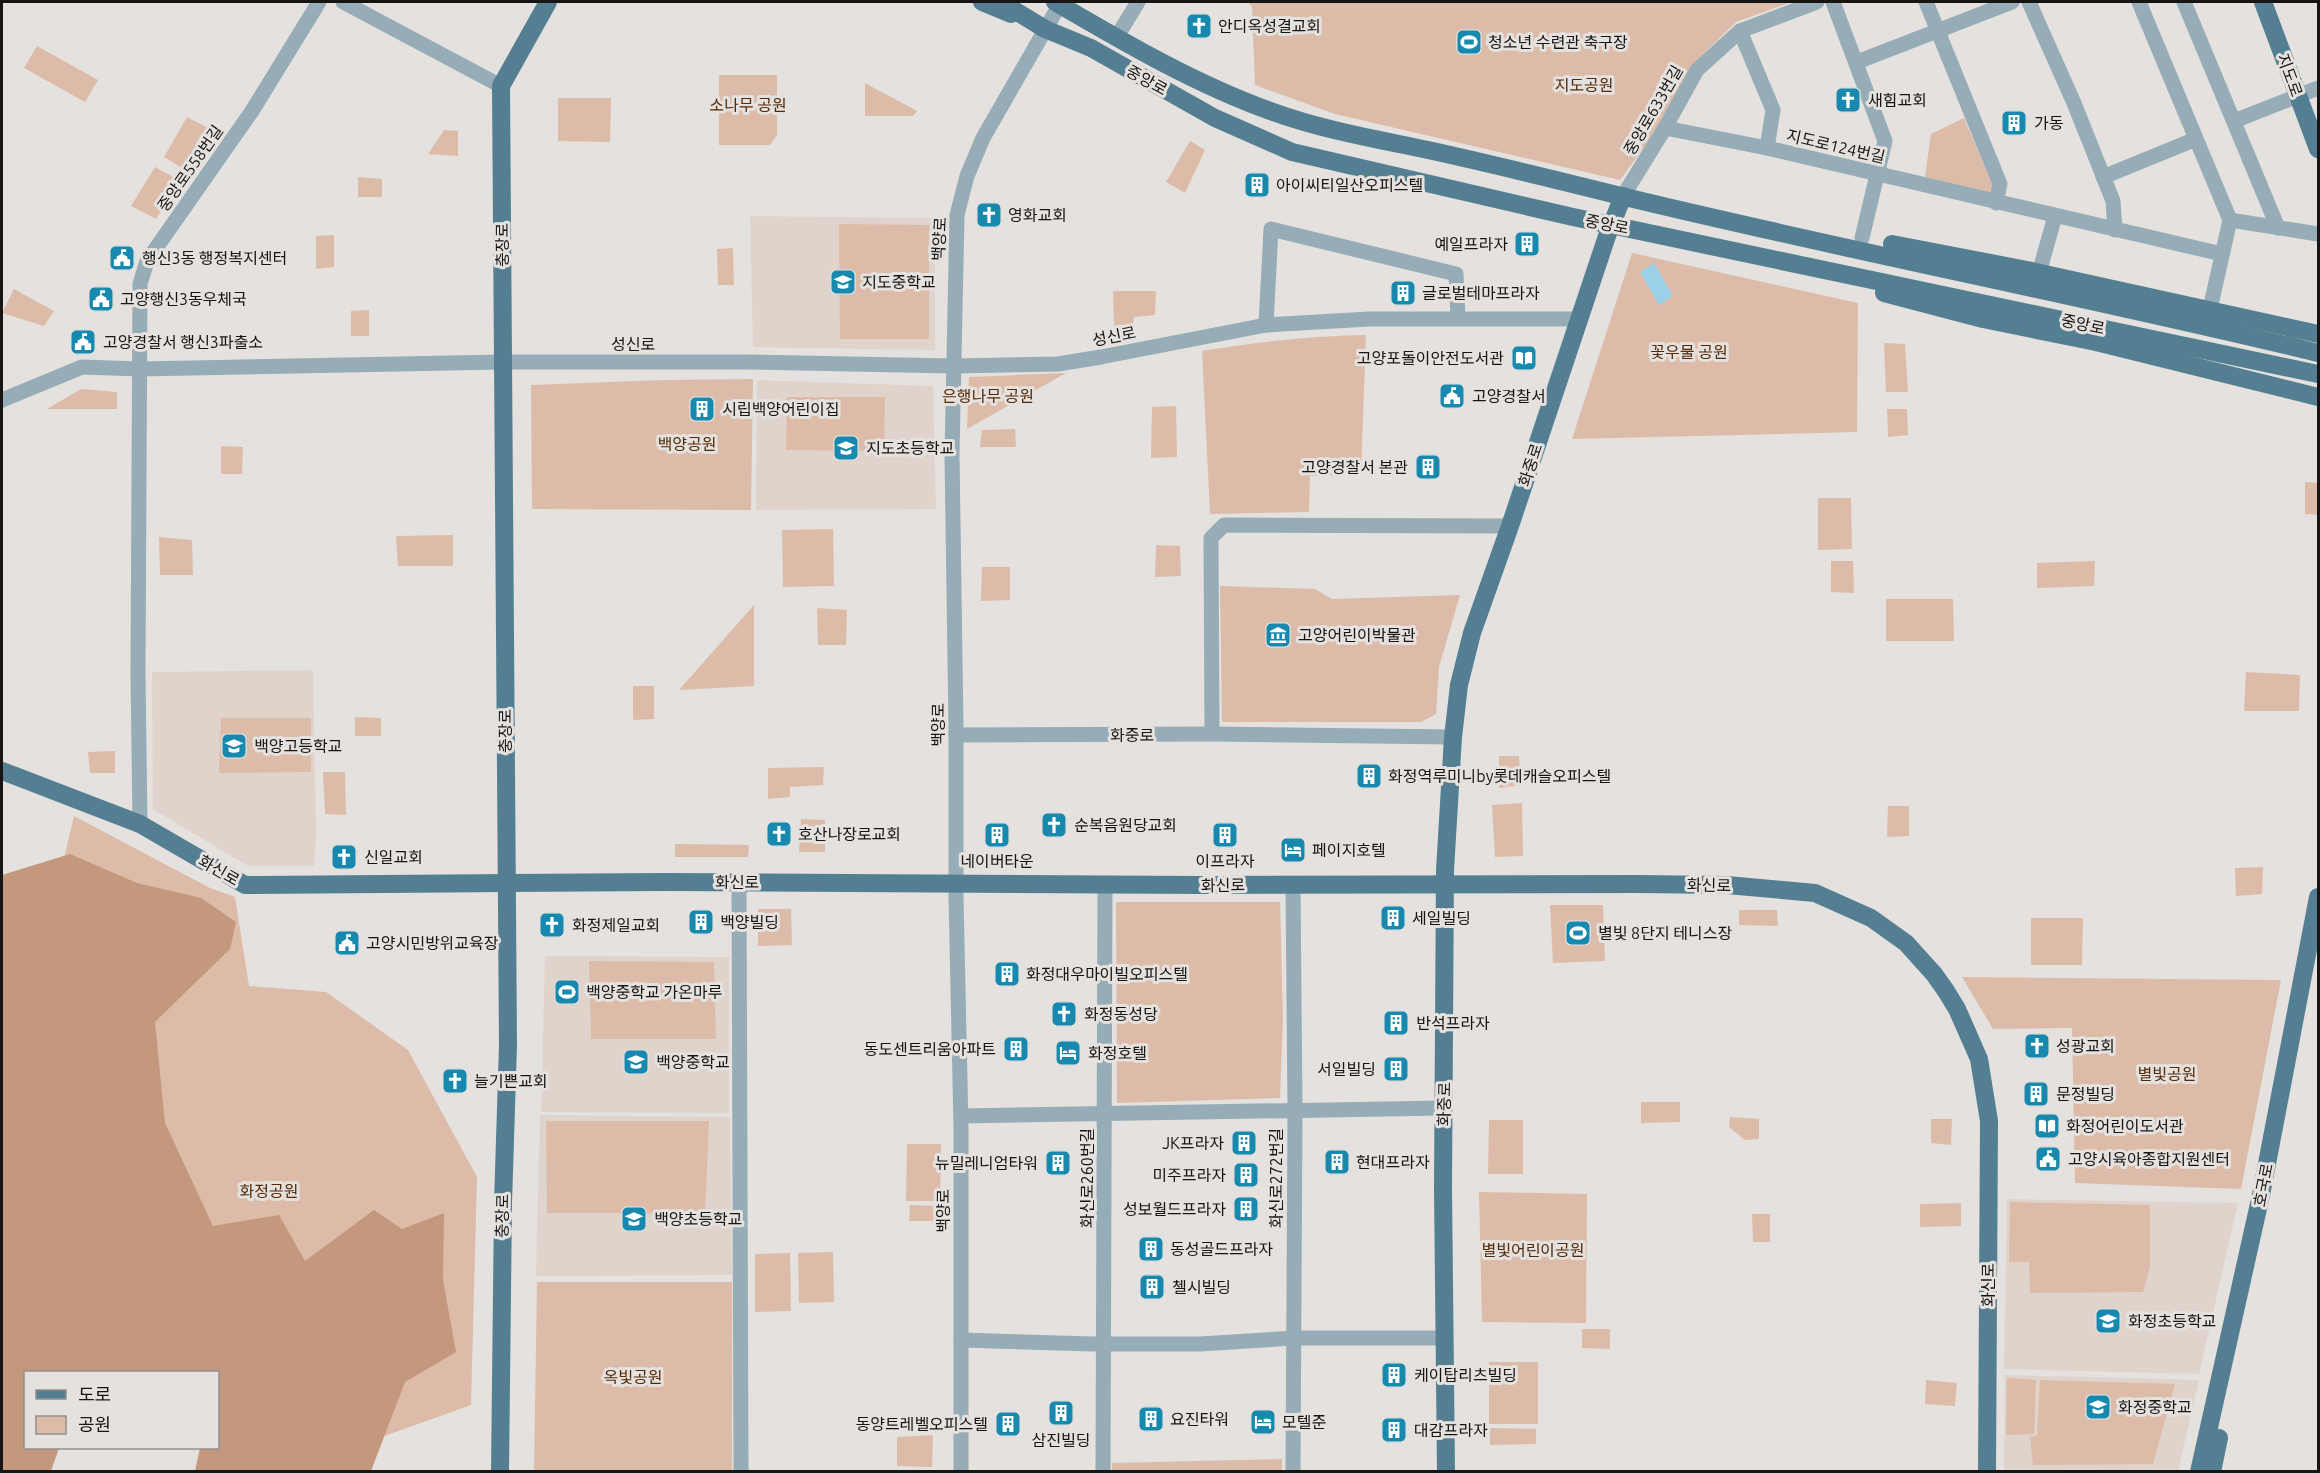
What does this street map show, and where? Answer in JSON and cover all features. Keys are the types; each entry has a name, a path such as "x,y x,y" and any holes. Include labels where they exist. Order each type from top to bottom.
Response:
{"main road":[{"name":"충장로","path":"500,1472 502,1238 508,1045 501,86 548,2"},
{"path":"982,2 1045,29"},
{"name":"중앙로","path":"1001,2 1045,29 1091,48 1215,118 1292,152 1573,217 2319,374"},
{"name":"중앙로","path":"1057,2 1116,38 1180,71 1275,113 1328,129 2319,352"},
{"name":"지도로","path":"2263,2 2319,149"},
{"name":"화중로","path":"1446,1472 1445,885 1453,737 1459,685 1472,633 1623,196"},
{"path":"1775,230 1862,238 2039,273 2319,334"},
{"path":"1741,252 1971,316 2096,342 2317,398"},
{"name":"화신로","path":"2,771 140,824 245,885 507,882 1727,885 1815,892 1871,918 1906,943 1934,974 1957,1009 1978,1059 1989,1121 1987,1472"},
{"name":"호국로","path":"2199,1472 2261,1195 2319,897"},
{"name":"호국로","path":"2212,1472 2319,953"}],"street":[{"name":"중앙로558번길","path":"140,824 138,673 140,284 147,261 252,111 319,2"},
{"path":"343,2 501,86"},
{"name":"백양로","path":"961,1472 961,1116 956,884 953,530 953,366 957,215 967,176 983,138 1045,29 1057,2"},
{"path":"1116,38 1138,2"},
{"name":"중앙로633번길","path":"1623,196 1697,70 1740,31 1817,2"},
{"path":"1833,2 1885,141 1862,238"},
{"path":"1926,2 2000,184 1996,203"},
{"path":"1857,62 2012,2"},
{"path":"2029,2 2074,103 2113,201 2115,230"},
{"path":"2139,2 2230,220 2210,309"},
{"path":"2184,2 2278,228"},
{"path":"1740,31 1773,110 1767,148"},
{"path":"2234,121 2319,88"},
{"name":"지도로124번길","path":"1665,128 1767,148 2222,254"},
{"path":"2103,177 2196,139"},
{"path":"2039,273 2055,216"},
{"path":"2230,220 2319,234"},
{"path":"1266,325 1270,229 1456,274 1458,318"},
{"name":"성신로","path":"2,400 82,367 140,369 502,362 748,362 953,366 1058,364 1266,325 1458,318 1579,319"},
{"path":"1212,734 1211,538 1224,525 1510,526"},
{"name":"화중로","path":"956,735 1212,734 1453,737"},
{"path":"740,882 741,1472"},
{"name":"화신로272번길","path":"1293,884 1295,1110 1293,1472"},
{"name":"화신로260번길","path":"1103,1472 1106,885"},
{"path":"961,1116 1444,1108"},
{"path":"961,1340 1200,1344 1294,1338 1445,1338"}],"shaded area":[{"name":"지도중학교","path":"750,216 935,218 935,350 753,347"},
{"name":"지도초등학교","path":"757,380 933,386 936,509 756,510"},
{"name":"백양고등학교","path":"313,670 316,835 314,866 248,866 153,809 152,672"},
{"path":"70,854 137,883 201,898 236,922 230,949 155,1022 165,1123 213,1226 279,1215 305,1261 374,1210 402,1229 444,1213 443,1280 456,1352 405,1382 371,1471 195,1471 200,1449 219,1449 219,1371 24,1371 24,1449 59,1449 51,1471 2,1471 2,875"},
{"name":"백양중학교","path":"545,956 729,957 729,1113 541,1112"},
{"name":"백양초등학교","path":"540,1115 730,1117 732,1275 536,1276"},
{"name":"화정초등학교","path":"2007,1199 2238,1203 2199,1374 2004,1369"},
{"name":"화정중학교","path":"2005,1375 2199,1380 2178,1471 2004,1472"}],"green space":[{"name":"지도공원","path":"1248,2 1792,2 1736,22 1696,61 1648,142 1620,180 1335,114 1255,85 1252,7"},
{"path":"37,46 98,80 85,102 24,68"},
{"name":"소나무 공원","path":"719,75 777,75 777,135 770,145 719,145"},
{"path":"865,83 917,111 913,116 865,116"},
{"path":"558,98 611,98 610,142 558,141"},
{"path":"187,117 210,129 187,171 164,157"},
{"path":"1964,118 1993,186 1991,194 1925,177 1931,134"},
{"path":"444,130 458,131 458,156 428,154"},
{"path":"1190,141 1205,150 1185,193 1166,182"},
{"path":"155,167 179,180 156,219 131,206"},
{"path":"358,177 382,179 382,197 358,197"},
{"path":"839,224 929,225 929,339 840,339"},
{"path":"334,235 334,267 316,269 316,236"},
{"path":"733,248 734,285 718,285 717,249"},
{"name":"꽃우물 공원","path":"1632,253 1858,303 1857,432 1572,439"},
{"path":"14,289 54,311 44,326 2,313"},
{"path":"1113,291 1156,291 1155,315 1134,317 1133,324 1114,326"},
{"path":"369,310 369,336 351,336 351,311"},
{"path":"1366,335 1361,475 1310,476 1309,512 1210,514 1202,351 1284,340"},
{"path":"1884,343 1905,344 1908,392 1886,392"},
{"name":"은행나무 공원","path":"1066,373 967,429 969,377"},
{"name":"백양공원","path":"753,379 751,510 532,509 531,385"},
{"path":"81,389 117,392 117,409 47,409"},
{"path":"787,397 885,397 884,451 786,450"},
{"path":"1176,406 1177,457 1151,458 1152,407"},
{"path":"1887,409 1907,409 1908,435 1888,437"},
{"path":"1015,429 1016,447 980,447 982,430"},
{"path":"221,446 243,447 242,474 221,474"},
{"path":"2305,482 2318,483 2318,515 2305,514"},
{"path":"1818,498 1851,498 1852,549 1818,550"},
{"path":"833,529 834,586 783,587 782,530"},
{"path":"453,535 453,566 398,566 396,536"},
{"path":"159,537 192,540 193,575 160,575"},
{"path":"1156,545 1180,546 1181,576 1155,577"},
{"path":"1831,561 1853,561 1854,593 1831,592"},
{"path":"2095,561 2094,586 2037,588 2037,563"},
{"path":"982,567 1010,567 1010,600 981,601"},
{"path":"1220,586 1315,589 1332,599 1460,595 1439,667 1436,714 1421,722 1222,722"},
{"path":"1886,599 1953,599 1954,641 1886,641"},
{"path":"754,605 754,686 679,690"},
{"path":"817,608 847,610 846,645 818,645"},
{"path":"2246,672 2300,675 2299,711 2244,711"},
{"path":"633,686 654,686 654,719 633,720"},
{"path":"355,717 381,718 381,736 355,736"},
{"path":"221,718 311,718 311,772 219,773"},
{"path":"115,751 115,773 90,773 88,752"},
{"path":"1499,756 1519,756 1521,785 1499,788"},
{"path":"824,767 823,785 790,787 790,797 768,799 768,768"},
{"path":"323,772 345,772 346,815 325,814"},
{"path":"1522,803 1523,856 1495,857 1492,805"},
{"path":"1888,806 1909,806 1909,836 1887,837"},
{"name":"화정공원","path":"74,816 210,888 235,897 249,986 326,992 408,1050 477,1177 471,1405 326,1457 217,1371 19,1050"},
{"path":"801,819 825,820 825,852 799,852"},
{"path":"675,844 749,845 748,857 675,857"},
{"path":"2263,867 2262,894 2236,896 2235,868"},
{"path":"1116,902 1280,902 1283,1019 1280,1098 1117,1103"},
{"name":"별빛 8단지 테니스장","path":"1550,905 1603,905 1605,961 1553,963"},
{"path":"758,909 791,909 792,945 758,946"},
{"path":"1739,910 1777,910 1778,926 1739,925"},
{"path":"2031,918 2083,918 2082,965 2031,965"},
{"path":"589,961 714,962 716,1039 591,1039"},
{"name":"별빛공원","path":"1962,977 2281,980 2241,1189 2075,1183 2072,1028 1993,1029"},
{"path":"1641,1102 1680,1102 1680,1122 1641,1123"},
{"path":"1730,1117 1759,1119 1759,1139 1745,1140 1729,1127"},
{"path":"1931,1119 1952,1119 1951,1145 1931,1143"},
{"path":"1489,1120 1523,1120 1523,1174 1488,1174"},
{"path":"546,1121 709,1121 705,1213 547,1213"},
{"path":"907,1144 941,1144 940,1201 906,1201"},
{"name":"별빛어린이공원","path":"1479,1192 1587,1194 1586,1323 1482,1322"},
{"path":"2010,1202 2150,1205 2150,1267 2143,1292 2030,1293 2029,1262 2009,1262"},
{"path":"1961,1203 1961,1226 1920,1227 1920,1204"},
{"path":"910,1205 936,1206 937,1221 909,1221"},
{"path":"1752,1214 1770,1214 1770,1242 1753,1242"},
{"path":"833,1252 834,1302 799,1303 798,1253"},
{"path":"790,1253 791,1311 755,1312 755,1254"},
{"name":"옥빛공원","path":"537,1282 732,1282 732,1471 534,1471"},
{"path":"1582,1329 1610,1329 1610,1349 1582,1348"},
{"path":"1489,1362 1538,1362 1538,1424 1489,1424"},
{"path":"2007,1378 2036,1380 2034,1434 2006,1435"},
{"path":"1926,1380 1957,1383 1955,1406 1925,1404"},
{"name":"화정중학교","path":"2040,1380 2175,1384 2153,1464 2033,1465 2030,1437 2037,1436"},
{"path":"1490,1428 1536,1429 1536,1444 1490,1445"},
{"path":"933,1435 932,1467 897,1466 897,1437"},
{"path":"1282,1459 1282,1471 1112,1471 1112,1463"}],"water":[{"path":"1654,263 1673,296 1659,305 1640,272"}],"place":[{"name":"안디옥성결교회","path":"1199,26"},
{"name":"청소년 수련관 축구장","path":"1469,42"},
{"name":"새힘교회","path":"1848,100"},
{"name":"가동","path":"2014,123"},
{"name":"아이씨티일산오피스텔","path":"1257,185"},
{"name":"영화교회","path":"989,215"},
{"name":"예일프라자","path":"1527,244"},
{"name":"행신3동 행정복지센터","path":"122,258"},
{"name":"지도중학교","path":"843,282"},
{"name":"글로벌테마프라자","path":"1403,293"},
{"name":"고양행신3동우체국","path":"101,299"},
{"name":"고양경찰서 행신3파출소","path":"83,342"},
{"name":"고양포돌이안전도서관","path":"1524,358"},
{"name":"고양경찰서","path":"1452,396"},
{"name":"시립백양어린이집","path":"702,409"},
{"name":"지도초등학교","path":"846,448"},
{"name":"고양경찰서 본관","path":"1428,467"},
{"name":"고양어린이박물관","path":"1278,635"},
{"name":"백양고등학교","path":"234,746"},
{"name":"화정역루미니by롯데캐슬오피스텔","path":"1369,776"},
{"name":"순복음원당교회","path":"1054,825"},
{"name":"호산나장로교회","path":"779,834"},
{"name":"네이버타운","path":"997,835"},
{"name":"이프라자","path":"1225,835"},
{"name":"페이지호텔","path":"1293,850"},
{"name":"신일교회","path":"344,857"},
{"name":"세일빌딩","path":"1393,918"},
{"name":"백양빌딩","path":"701,922"},
{"name":"화정제일교회","path":"552,925"},
{"name":"별빛 8단지 테니스장","path":"1578,933"},
{"name":"고양시민방위교육장","path":"347,943"},
{"name":"화정대우마이빌오피스텔","path":"1007,974"},
{"name":"백양중학교 가온마루","path":"567,992"},
{"name":"화정동성당","path":"1064,1014"},
{"name":"반석프라자","path":"1396,1023"},
{"name":"성광교회","path":"2037,1046"},
{"name":"동도센트리움아파트","path":"1016,1049"},
{"name":"화정호텔","path":"1068,1053"},
{"name":"백양중학교","path":"636,1062"},
{"name":"서일빌딩","path":"1396,1069"},
{"name":"늘기쁜교회","path":"455,1081"},
{"name":"문정빌딩","path":"2036,1094"},
{"name":"화정어린이도서관","path":"2047,1126"},
{"name":"JK프라자","path":"1244,1143"},
{"name":"고양시육아종합지원센터","path":"2048,1159"},
{"name":"현대프라자","path":"1337,1162"},
{"name":"뉴밀레니엄타워","path":"1058,1163"},
{"name":"미주프라자","path":"1246,1175"},
{"name":"성보월드프라자","path":"1246,1209"},
{"name":"백양초등학교","path":"634,1219"},
{"name":"동성골드프라자","path":"1151,1249"},
{"name":"첼시빌딩","path":"1152,1287"},
{"name":"화정초등학교","path":"2108,1321"},
{"name":"케이탑리츠빌딩","path":"1394,1375"},
{"name":"화정중학교","path":"2098,1407"},
{"name":"삼진빌딩","path":"1061,1413"},
{"name":"요진타워","path":"1151,1419"},
{"name":"모텔준","path":"1263,1422"},
{"name":"동양트레벨오피스텔","path":"1008,1424"},
{"name":"대감프라자","path":"1394,1430"}]}
